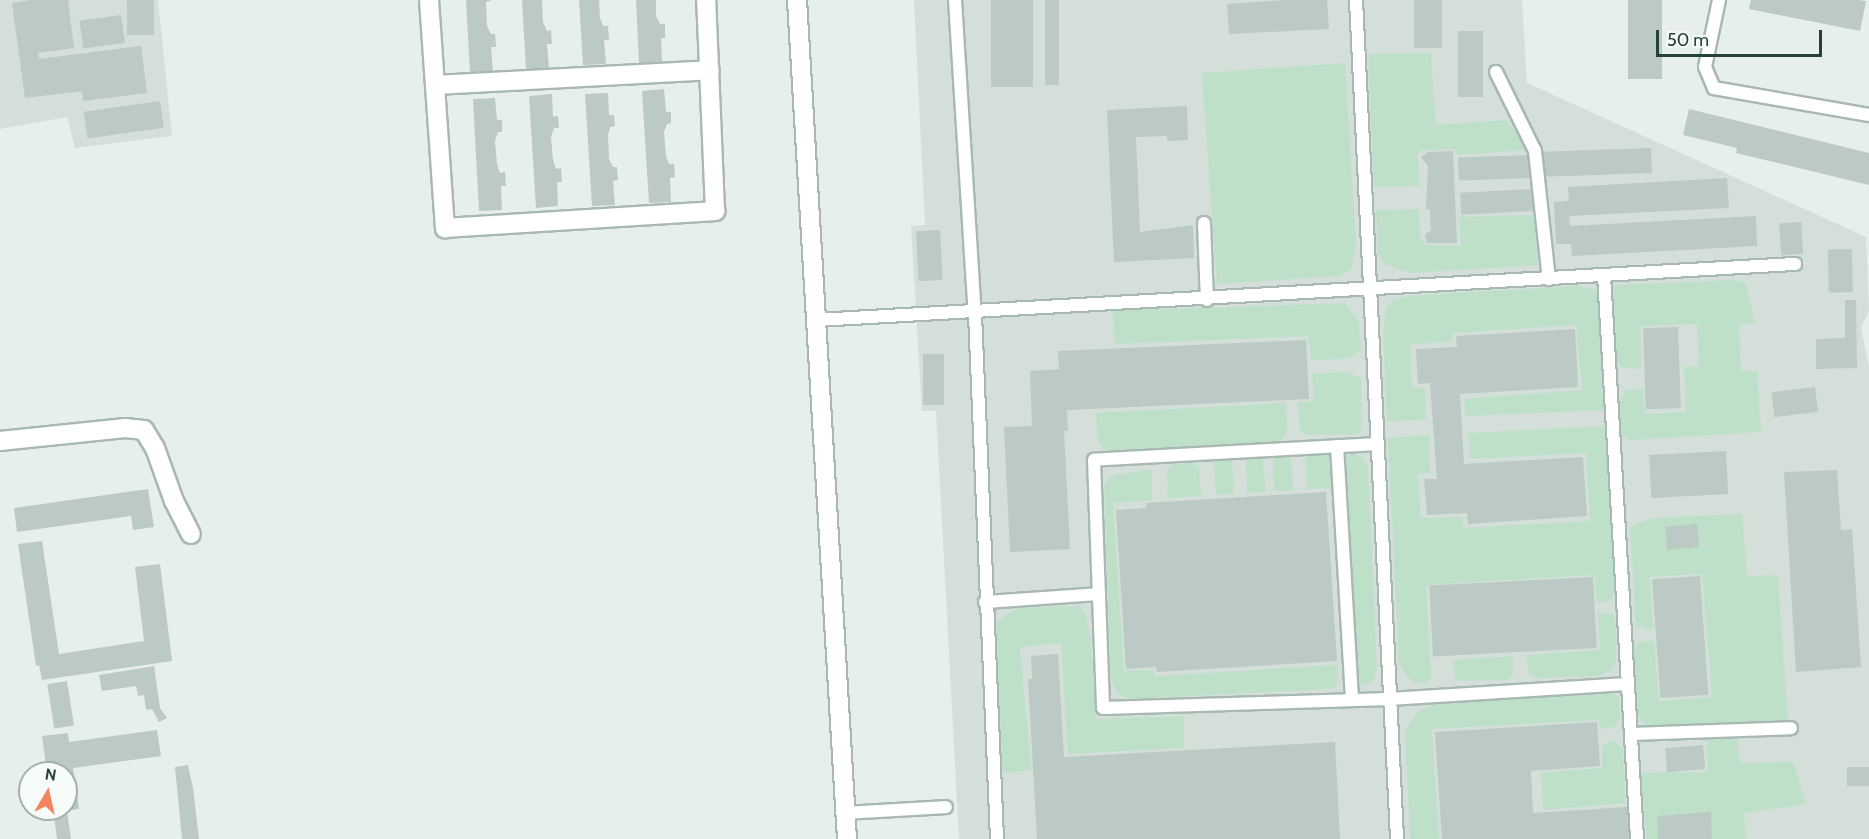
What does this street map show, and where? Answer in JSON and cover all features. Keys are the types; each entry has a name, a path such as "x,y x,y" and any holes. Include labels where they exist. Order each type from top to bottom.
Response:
{"street":[{"path":"429,0 446,228 716,211 706,0"},
{"path":"797,0 847,839"},
{"path":"435,85 710,70"},
{"path":"0,441 125,428 144,430 155,448 174,501 191,534"}],"lane":[{"path":"955,0 975,314 985,602 998,839"},
{"path":"1356,0 1368,290 1397,839"},
{"path":"1719,0 1705,66 1714,88 1869,115"},
{"path":"1496,72 1535,152 1549,279"},
{"path":"1204,222 1207,300"},
{"path":"817,320 975,314 1796,264"},
{"path":"1604,275 1637,839"},
{"path":"1376,444 1094,460 1103,708 1389,699 1628,684"},
{"path":"1337,446 1352,700"},
{"path":"985,602 1099,594"},
{"path":"1631,734 1791,728"},
{"path":"846,813 946,807"}],"shaded area":[{"path":"0,0 158,0 172,136 75,148 67,117 0,129"},
{"path":"914,0 1522,0 1527,83 1866,237 1869,311 1861,327 1869,367 1869,839 959,839 936,411 922,411 911,226 925,225"}],"green space":[{"path":"1431,53 1436,125 1507,120 1527,150 1457,155 1455,149 1422,150 1418,152 1419,186 1374,187 1368,54"},
{"path":"1345,63 1356,244 1351,269 1339,276 1217,284 1202,73"},
{"path":"1419,209 1420,238 1425,245 1461,246 1459,217 1534,215 1538,265 1411,273 1384,264 1378,254 1376,210"},
{"path":"1735,280 1746,284 1755,323 1739,324 1741,371 1757,371 1761,432 1631,440 1621,435 1620,400 1626,390 1643,389 1645,414 1686,412 1684,367 1699,366 1697,324 1641,326 1641,369 1624,368 1618,364 1614,344 1612,289 1616,285"},
{"path":"1578,286 1596,290 1600,301 1605,410 1465,416 1464,399 1582,390 1576,325 1452,333 1452,341 1410,345 1412,388 1425,387 1426,419 1387,422 1383,332 1386,308 1393,300 1408,296"},
{"path":"1345,303 1359,322 1361,348 1354,356 1341,359 1311,360 1308,336 1115,344 1113,311"},
{"path":"1345,372 1361,378 1362,429 1358,434 1306,435 1300,430 1298,402 1314,402 1312,374"},
{"path":"1286,403 1287,431 1282,440 1273,442 1116,450 1103,449 1098,440 1096,413"},
{"path":"1607,426 1616,590 1611,600 1597,604 1594,575 1426,585 1431,678 1425,683 1415,683 1407,676 1399,663 1388,438 1429,435 1430,473 1418,474 1421,518 1462,517 1464,528 1590,521 1586,453 1470,459 1468,433"},
{"path":"1323,451 1329,454 1331,488 1307,489 1306,457 1309,452"},
{"path":"1284,453 1291,457 1293,490 1274,491 1273,459 1276,454"},
{"path":"1353,453 1362,457 1368,468 1377,669 1373,681 1364,685 1357,681 1343,462 1344,456"},
{"path":"1257,456 1263,459 1266,492 1247,493 1246,462 1248,457"},
{"path":"1226,457 1232,461 1234,494 1216,495 1214,463 1217,458"},
{"path":"1192,463 1199,468 1201,496 1168,498 1167,470 1173,464"},
{"path":"1152,469 1152,500 1113,503 1124,671 1154,670 1155,676 1338,665 1337,685 1333,689 1130,699 1117,693 1111,680 1104,485 1110,476"},
{"path":"1742,514 1747,576 1778,575 1788,722 1648,728 1637,715 1634,649 1640,642 1654,641 1659,701 1712,697 1702,574 1650,577 1653,629 1636,626 1630,527 1652,518"},
{"path":"1078,606 1085,613 1090,634 1096,719 1184,716 1184,748 1068,754 1061,643 1020,647 1031,770 1003,773 995,634 998,621 1016,608"},
{"path":"1598,612 1613,615 1616,624 1616,661 1612,670 1599,676 1537,678 1529,673 1526,655 1600,650"},
{"path":"1513,656 1513,675 1507,680 1460,681 1455,677 1453,660"},
{"path":"1611,692 1619,698 1620,719 1614,727 1600,729 1599,720 1432,729 1439,839 1410,839 1405,731 1418,711 1434,704"},
{"path":"1737,737 1740,763 1793,762 1806,804 1744,813 1746,839 1647,839 1640,773 1708,772 1707,738"},
{"path":"1612,740 1623,748 1625,803 1543,810 1541,772 1602,768 1602,746"}],"building":[{"path":"31,0 68,0 74,48 38,53 39,59 141,46 147,93 83,101 82,91 25,98 12,3"},
{"path":"127,0 154,0 154,35 127,35"},
{"path":"466,0 492,0 486,2 487,26 491,34 495,34 496,47 491,47 493,72 470,73"},
{"path":"522,0 542,0 543,22 547,31 551,30 552,44 547,44 549,68 526,69"},
{"path":"579,0 599,0 600,18 603,26 608,26 609,40 604,40 606,64 583,65"},
{"path":"636,0 656,0 656,16 660,24 665,24 665,38 661,38 662,62 639,63"},
{"path":"991,0 1033,0 1033,87 991,87"},
{"path":"1045,0 1059,0 1059,85 1045,85"},
{"path":"1327,0 1329,29 1229,34 1227,4"},
{"path":"1414,0 1442,0 1442,48 1414,48"},
{"path":"1628,0 1662,0 1662,79 1628,79"},
{"path":"1751,0 1866,1 1860,31 1749,9"},
{"path":"121,15 125,43 83,49 79,21"},
{"path":"1458,31 1483,31 1483,97 1458,97"},
{"path":"664,89 666,112 671,112 671,123 667,124 664,132 666,156 669,164 674,164 675,177 670,178 671,202 649,203 642,91"},
{"path":"608,93 609,115 614,115 615,126 610,127 608,135 609,159 613,167 617,167 618,180 613,181 615,205 592,206 585,94"},
{"path":"552,94 553,117 558,116 559,128 554,128 551,137 553,160 556,169 561,168 562,182 557,182 558,206 536,208 529,96"},
{"path":"495,98 497,120 502,120 502,132 498,132 495,141 497,164 500,173 505,172 506,186 501,186 502,210 479,211 473,99"},
{"path":"160,101 164,128 88,138 84,112"},
{"path":"1187,106 1188,140 1167,141 1167,136 1136,137 1140,232 1193,225 1194,258 1114,262 1107,110"},
{"path":"1689,109 1869,153 1869,185 1736,153 1737,148 1683,135"},
{"path":"1651,148 1652,173 1543,177 1542,152"},
{"path":"1453,151 1457,243 1427,243 1425,235 1431,230 1430,209 1426,209 1428,166 1421,157 1428,152"},
{"path":"1530,155 1531,178 1459,180 1458,158"},
{"path":"1727,178 1729,208 1569,216 1570,226 1756,216 1757,246 1572,256 1571,244 1556,244 1554,202 1569,201 1568,187"},
{"path":"1532,189 1533,211 1461,215 1460,193"},
{"path":"1801,222 1803,254 1781,255 1779,224"},
{"path":"940,230 943,280 919,281 916,231"},
{"path":"1828,249 1852,249 1853,292 1829,292"},
{"path":"1845,300 1856,300 1857,368 1816,369 1816,339 1845,338"},
{"path":"1678,327 1681,408 1646,409 1643,328"},
{"path":"1575,329 1578,387 1460,394 1464,464 1583,457 1587,516 1468,524 1467,513 1427,515 1424,479 1437,479 1430,383 1418,384 1416,349 1457,347 1456,336"},
{"path":"1306,340 1309,399 1067,410 1068,431 1064,431 1070,549 1010,552 1004,427 1032,426 1030,371 1059,369 1058,351"},
{"path":"923,354 944,354 944,405 923,405"},
{"path":"1815,387 1818,412 1774,417 1771,392"},
{"path":"1726,451 1728,494 1651,498 1649,455"},
{"path":"1837,470 1841,530 1852,529 1861,667 1796,672 1784,472"},
{"path":"148,489 154,527 133,530 131,516 17,532 14,508"},
{"path":"1326,492 1337,661 1157,672 1156,667 1126,669 1116,510 1146,508 1146,503"},
{"path":"1697,524 1699,547 1667,550 1665,527"},
{"path":"42,541 59,654 144,641 135,567 160,564 172,661 42,680 39,665 36,666 18,544"},
{"path":"1700,576 1708,695 1660,698 1652,579"},
{"path":"1593,577 1597,648 1433,656 1429,586"},
{"path":"1058,654 1064,757 1335,742 1340,839 1037,839 1028,679 1032,679 1031,656"},
{"path":"154,666 160,708 167,718 159,722 152,709 146,710 144,695 138,696 136,686 102,691 99,675"},
{"path":"67,681 74,725 54,729 47,684"},
{"path":"1597,722 1600,766 1531,771 1533,813 1627,807 1629,839 1442,839 1435,732"},
{"path":"157,730 161,756 78,767 78,761 45,761 42,736 68,733 69,742"},
{"path":"1703,745 1705,769 1667,772 1665,748"},
{"path":"188,765 199,839 182,839 175,767"},
{"path":"1847,767 1869,767 1869,786 1847,786"},
{"path":"1711,812 1712,839 1658,839 1657,816"},
{"path":"55,821 68,821 71,839 57,839"}]}
